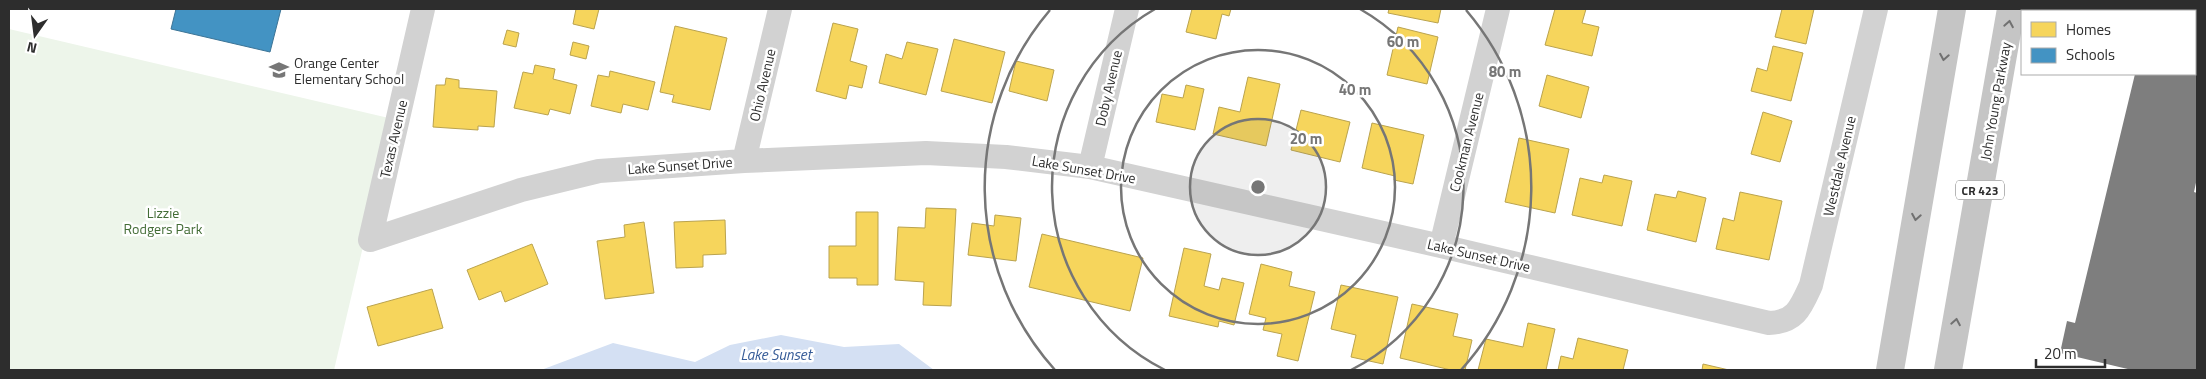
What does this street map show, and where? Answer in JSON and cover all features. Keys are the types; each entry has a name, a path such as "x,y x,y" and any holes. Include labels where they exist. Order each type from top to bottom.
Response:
{"main road":[{"path":"1890,370 1952,9"},
{"name":"John Young Parkway","path":"1948,370 2011,9"}],"street":[{"name":"Texas Avenue","path":"370,240 422,9"},
{"name":"Ohio Avenue","path":"744,161 780,9"},
{"name":"Doby Avenue","path":"1090,167 1127,9"},
{"name":"Cookman Avenue","path":"1441,246 1498,9"},
{"name":"Westdale Avenue","path":"1791,318 1802,304 1811,285 1876,9"},
{"name":"Lake Sunset Drive","path":"370,240 521,190 599,172 744,161 926,153 1006,157 1090,167 1441,246 1768,323 1780,322 1791,318"}],"green space":[{"name":"Lizzie Rodgers Park","path":"9,29 393,119 334,370 9,370"}],"water":[{"name":"Lake Sunset","path":"781,335 844,347 899,344 934,370 541,370 613,343 695,362 730,345"}],"building: Homes":[{"path":"576,9 599,9 594,29 573,24"},
{"path":"1192,9 1231,9 1229,16 1222,14 1216,39 1186,32"},
{"path":"1389,9 1441,9 1438,23 1388,13"},
{"path":"1555,9 1586,9 1582,23 1599,27 1592,56 1545,45"},
{"path":"1782,9 1814,9 1806,44 1775,37"},
{"path":"833,23 858,29 850,61 867,66 862,88 849,85 846,99 816,91"},
{"path":"675,26 727,38 710,110 672,102 674,95 660,92"},
{"path":"1398,27 1438,37 1427,84 1387,75"},
{"path":"507,30 519,33 516,47 503,44"},
{"path":"954,39 1005,52 992,103 941,91"},
{"path":"573,42 589,46 586,59 570,55"},
{"path":"907,42 938,49 926,95 879,83 886,54 902,59"},
{"path":"1773,46 1803,53 1791,101 1751,91 1757,68 1767,71"},
{"path":"1016,61 1054,70 1047,101 1009,91"},
{"path":"535,65 555,69 553,79 577,85 570,114 550,109 548,115 514,108 523,72 533,74"},
{"path":"610,71 655,82 648,110 623,104 621,113 591,106 598,75 609,77"},
{"path":"1547,75 1589,87 1581,118 1539,106"},
{"path":"1248,77 1280,84 1266,146 1213,134 1219,107 1240,112"},
{"path":"446,78 459,80 459,88 497,91 494,127 478,126 478,130 433,127 436,85 445,85"},
{"path":"1186,85 1204,89 1195,130 1156,122 1162,94 1183,98"},
{"path":"1301,110 1350,122 1340,162 1291,150"},
{"path":"1763,112 1792,121 1780,162 1751,154"},
{"path":"1372,123 1424,135 1413,184 1394,180 1395,176 1362,168"},
{"path":"1519,138 1569,149 1555,213 1505,202"},
{"path":"1604,175 1632,181 1622,226 1572,215 1580,178 1602,183"},
{"path":"1678,191 1706,198 1696,242 1647,230 1655,194 1676,198"},
{"path":"1740,192 1782,201 1769,260 1716,249 1723,218 1734,221"},
{"path":"926,208 956,209 951,306 923,305 924,282 895,280 898,227 925,228"},
{"path":"856,212 878,212 878,285 857,285 857,278 829,278 829,246 856,246"},
{"path":"995,215 1021,218 1016,261 968,255 972,223 994,226"},
{"path":"725,220 726,254 703,255 703,267 676,268 674,222"},
{"path":"644,222 654,293 605,299 597,241 625,237 624,225"},
{"path":"1042,234 1143,258 1130,311 1029,287"},
{"path":"532,244 548,284 505,302 501,291 479,300 467,270"},
{"path":"1184,248 1211,254 1204,286 1219,290 1222,278 1244,283 1234,325 1219,321 1218,327 1169,316"},
{"path":"1261,264 1292,272 1289,286 1315,292 1298,361 1277,356 1282,334 1263,330 1266,318 1249,314"},
{"path":"1341,285 1398,297 1383,364 1351,357 1356,335 1331,329"},
{"path":"432,289 443,328 378,346 367,307"},
{"path":"1412,304 1458,314 1453,336 1472,340 1465,370 1451,370 1400,358"},
{"path":"1528,323 1555,329 1546,370 1478,370 1486,339 1523,347"},
{"path":"1578,338 1628,350 1623,370 1558,370 1561,356 1573,359"},
{"path":"1703,364 1729,370 1702,370"}],"building: Schools":[{"path":"176,9 281,9 270,52 171,29"}],"building: Other":[{"path":"2196,60 2197,178 2194,192 2197,193 2197,370 2132,370 2060,353 2067,321 2075,323 2135,75 2196,75"}],"place":[{"name":"Orange Center Elementary School","path":"279,70"}]}
